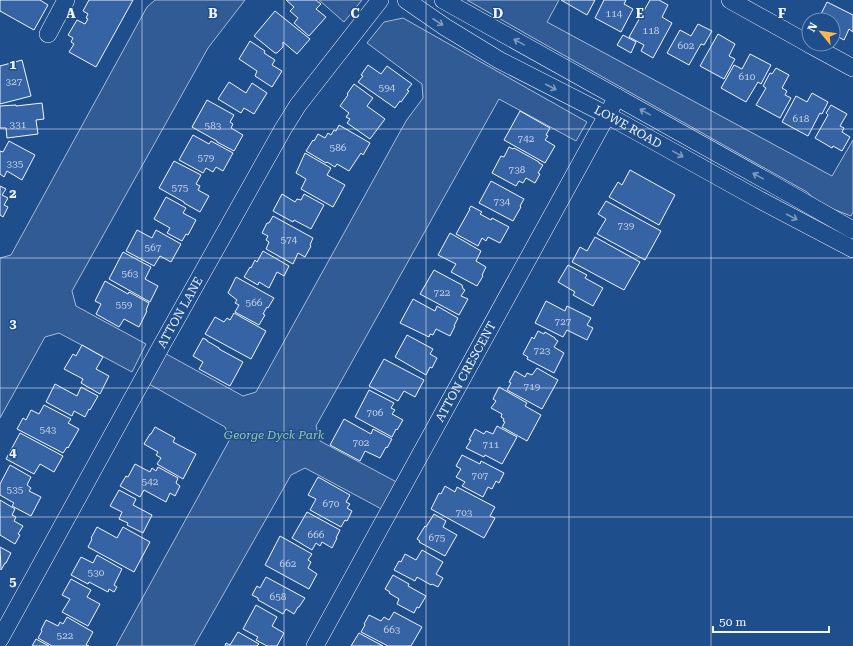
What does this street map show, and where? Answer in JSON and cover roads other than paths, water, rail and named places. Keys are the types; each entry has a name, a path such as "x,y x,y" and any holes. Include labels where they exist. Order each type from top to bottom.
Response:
{"street":[{"path":"48,34 66,0"},
{"name":"ATTON LANE","path":"0,638 282,129 298,105 380,0"},
{"name":"LOWE ROAD","path":"406,0 499,60 607,116 853,249"},
{"name":"LOWE ROAD","path":"443,0 853,230"},
{"path":"730,0 801,40"},
{"path":"824,52 853,68"},
{"name":"ATTON CRESCENT","path":"315,646 617,97"}],"park label":[{"name":"George Dyck Park","path":"274,435"}]}
